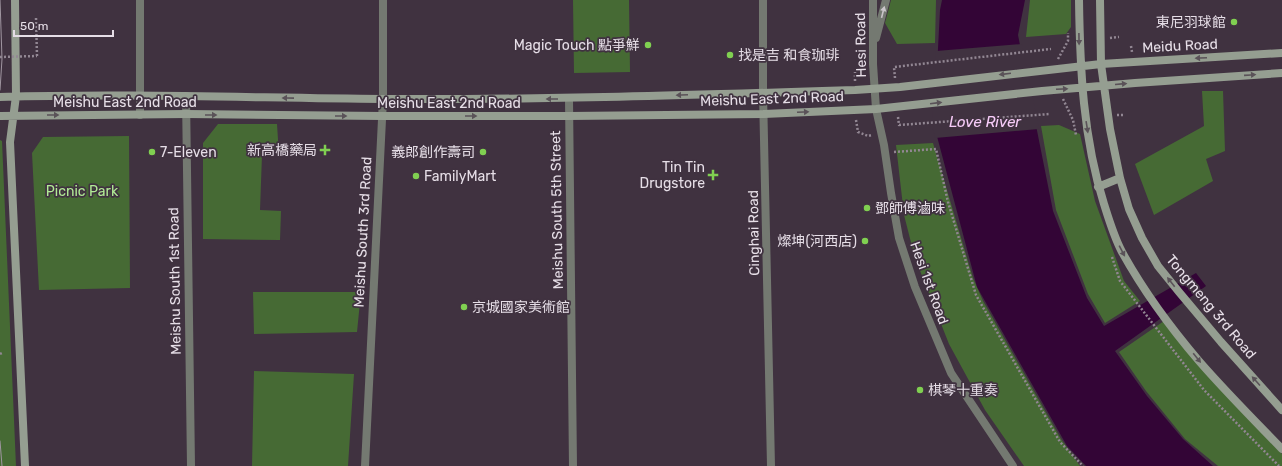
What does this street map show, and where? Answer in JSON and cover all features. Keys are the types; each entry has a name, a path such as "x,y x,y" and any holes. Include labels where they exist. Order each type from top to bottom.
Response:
{"street":[{"path":"16,0 16,96 10,142 25,466"},
{"path":"140,0 140,115"},
{"name":"Meishu South 3rd Road","path":"365,466 383,99 383,0"},
{"name":"Cinghai Road","path":"763,0 763,93 771,466"},
{"name":"Hesi Road","path":"873,0 875,89"},
{"path":"873,51 886,0"},
{"path":"1079,0 1082,88 1085,119 1098,187 1108,219 1122,251 1157,308 1199,361 1282,449"},
{"name":"Tongmeng 3rd Road","path":"1100,0 1101,64 1110,129 1120,178 1130,209 1142,238 1158,266 1211,331 1282,410"},
{"name":"Meidu Road","path":"1081,66 1282,53"},
{"name":"Meishu East 2nd Road","path":"0,97 186,96 383,99 569,99 875,89 1081,66"},
{"path":"1082,88 1282,73"},
{"name":"Meishu East 2nd Road","path":"0,116 186,114 569,116 764,114 876,109 1042,90 1082,88"},
{"name":"Hesi 1st Road","path":"875,89 876,109 899,238 914,287 951,373 1013,466"},
{"name":"Meishu South 1st Road","path":"186,96 191,466"},
{"name":"Meishu South 5th Street","path":"569,99 573,466"},
{"path":"1098,187 1120,178"}],"path":[{"path":"0,57 37,56 36,18"},
{"path":"894,67 1051,49"},
{"path":"899,125 1050,114"},
{"path":"894,152 936,149 948,202 976,295 1060,442 1083,466"}],"green space":[{"path":"573,0 629,0 630,72 574,73"},
{"path":"891,0 936,0 935,43 897,44 885,23"},
{"path":"1030,0 1071,0 1071,27 1066,34 1026,37"},
{"path":"1202,91 1223,91 1225,151 1206,159 1213,181 1154,215 1135,164 1204,126"},
{"path":"218,124 277,124 279,155 262,155 260,210 281,211 280,240 203,239 203,143"},
{"path":"1059,125 1080,134 1095,201 1124,281 1140,301 1105,323 1088,294 1056,210 1041,126"},
{"name":"Picnic Park","path":"129,136 130,288 39,290 32,153 43,137"},
{"path":"0,140 2,141 16,466 0,466"},
{"path":"933,143 973,278 983,301 1061,439 1080,466 1024,466 985,410 949,344 915,258 904,215 896,145"},
{"path":"253,292 361,292 357,332 254,334"},
{"path":"1164,321 1238,408 1282,454 1282,466 1218,466 1185,439 1146,391 1119,352"},
{"path":"254,371 354,374 348,466 252,466"}],"water":[{"name":"Love River","path":"942,0 1025,0 1018,35 1053,211 1087,298 1104,326 1196,273 1206,286 1115,351 1147,396 1183,439 1213,466 1086,466 1067,446 977,287 934,125 940,10"}],"pier":[{"path":"1022,44 1039,129 935,138 932,125 936,51"}],"tram line":[{"path":"0,0 2,59 0,90"},
{"path":"0,441 2,466"}],"place":[{"name":"東尼羽球館","path":"1234,22"},
{"name":"Magic Touch 點爭鮮","path":"648,45"},
{"name":"找是吉 和食珈琲","path":"730,55"},
{"name":"新高橋藥局","path":"325,150"},
{"name":"7-Eleven","path":"152,152"},
{"name":"義郎創作壽司","path":"483,152"},
{"name":"Tin Tin Drugstore","path":"713,175"},
{"name":"FamilyMart","path":"416,176"},
{"name":"鄧師傅滷味","path":"867,208"},
{"name":"燦坤(河西店)","path":"865,241"},
{"name":"京城國家美術館","path":"464,307"},
{"name":"棋琴十重奏","path":"920,390"}]}
